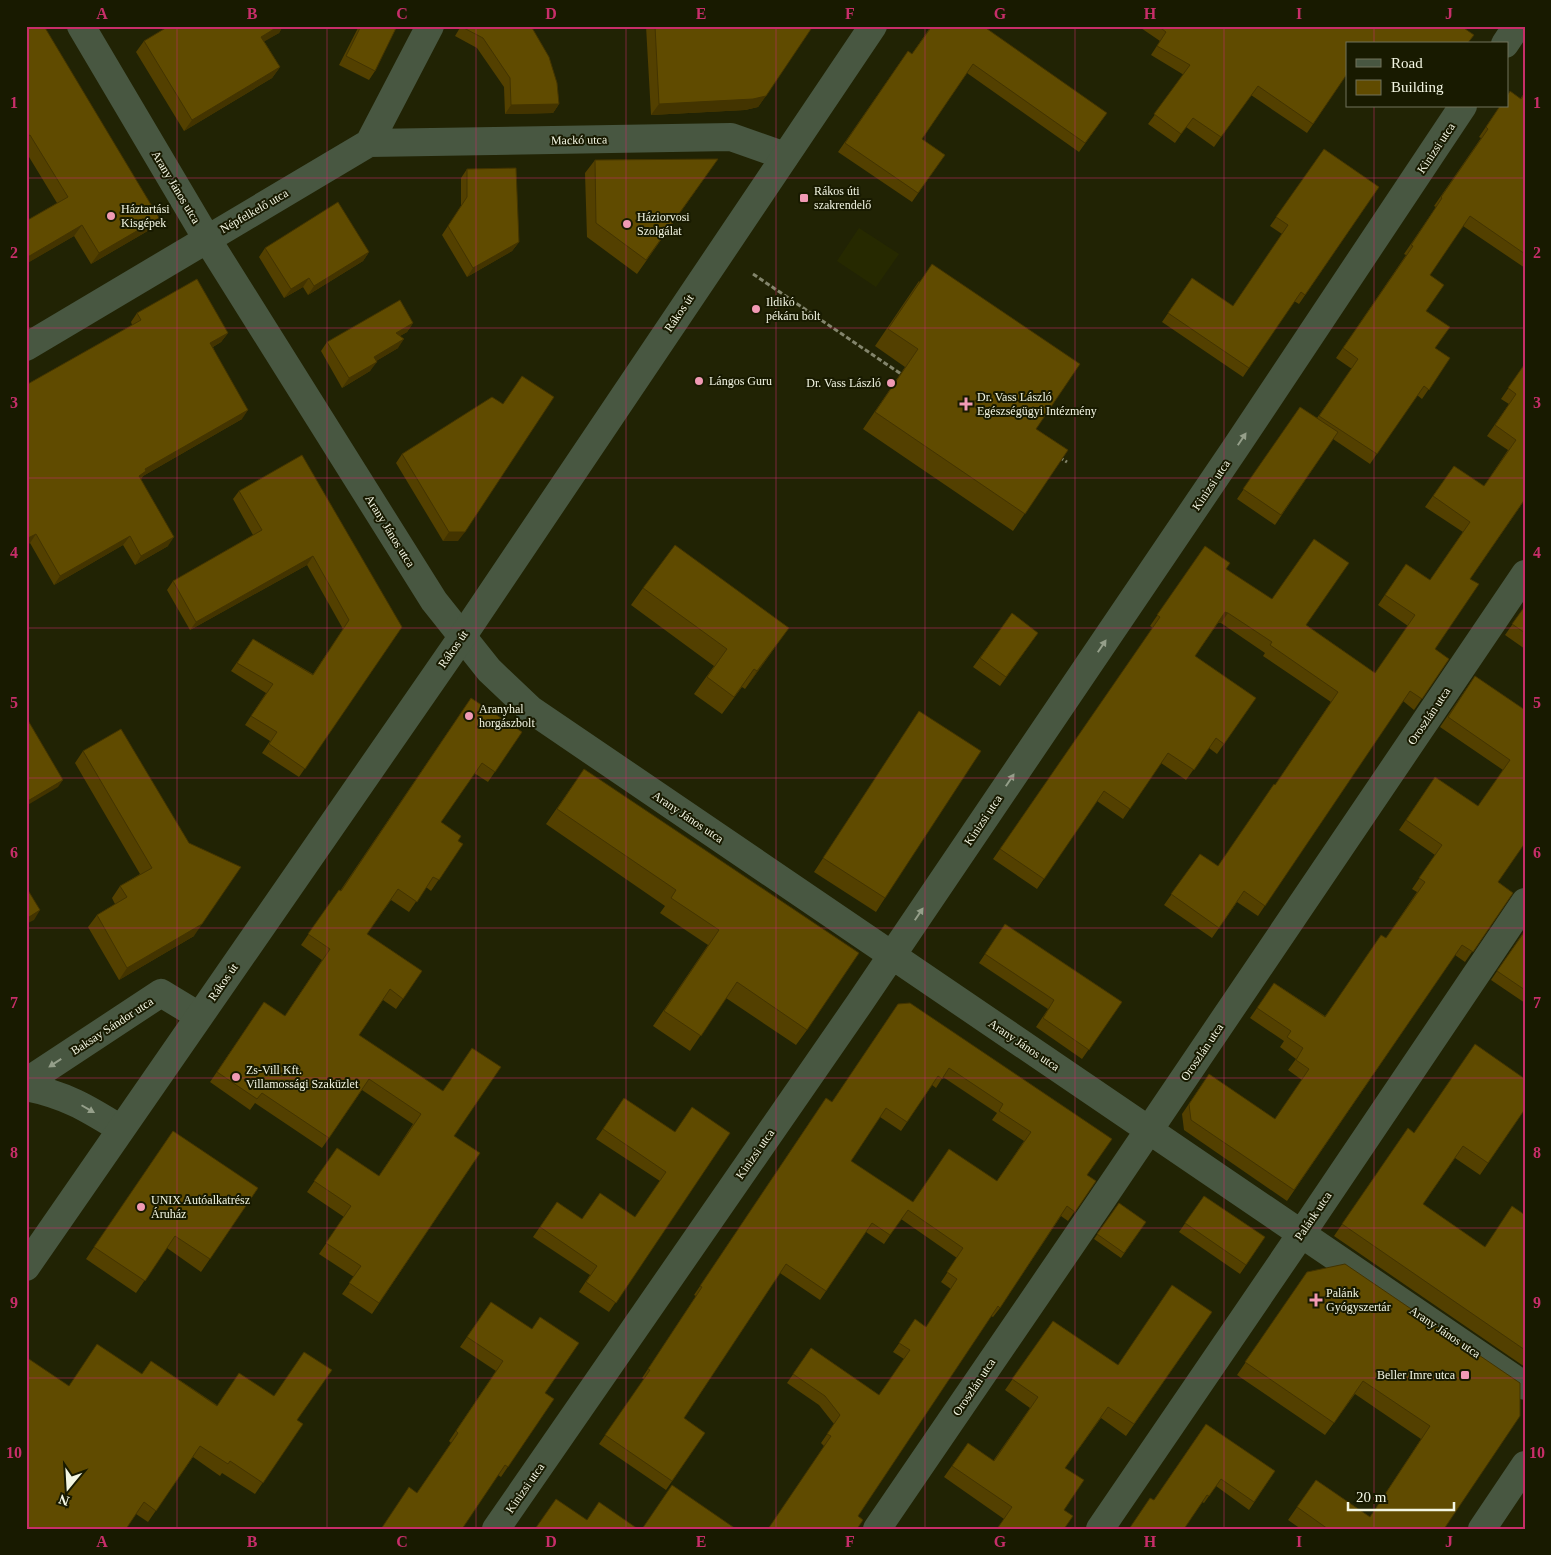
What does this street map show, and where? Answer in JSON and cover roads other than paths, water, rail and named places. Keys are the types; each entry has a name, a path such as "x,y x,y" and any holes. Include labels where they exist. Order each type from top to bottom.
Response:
{"street":[{"name":"Arany János utca","path":"81,26 207,239 421,581 489,670 530,710 1525,1386"},
{"path":"369,143 430,26"},
{"name":"Rákos út","path":"26,1267 462,637 873,26"},
{"path":"1506,42 1516,26"},
{"name":"Kinizsi utca","path":"496,1529 892,955 1236,447 1462,108"},
{"name":"Mackó utca","path":"369,143 731,137 785,156"},
{"name":"Népfelkelő utca","path":"26,347 369,143"},
{"name":"Oroszlán utca","path":"877,1529 1525,574"},
{"name":"Palánk utca","path":"1100,1529 1302,1234 1525,902"},
{"name":"Baksay Sándor utca","path":"26,1082 161,993 199,1016"},
{"path":"26,1087 52,1092 74,1101 121,1129"},
{"path":"1482,1529 1525,1465"}],"place":[{"name":"Rákos úti szakrendelő","path":"804,198"},
{"name":"Háztartási Kisgépek","path":"111,216"},
{"name":"Háziorvosi Szolgálat","path":"627,224"},
{"name":"Ildikó pékáru bolt","path":"756,309"},
{"name":"Lángos Guru","path":"699,381"},
{"name":"Dr. Vass László","path":"891,383"},
{"name":"Dr. Vass László Egészségügyi Intézmény","path":"966,404"},
{"name":"Aranyhal horgászbolt","path":"469,716"},
{"name":"Zs-Vill Kft. Villamossági Szaküzlet","path":"236,1077"},
{"name":"UNIX Autóalkatrész Áruház","path":"141,1207"},
{"name":"Palánk Gyógyszertár","path":"1316,1300"},
{"name":"Beller Imre utca","path":"1465,1375"}]}
